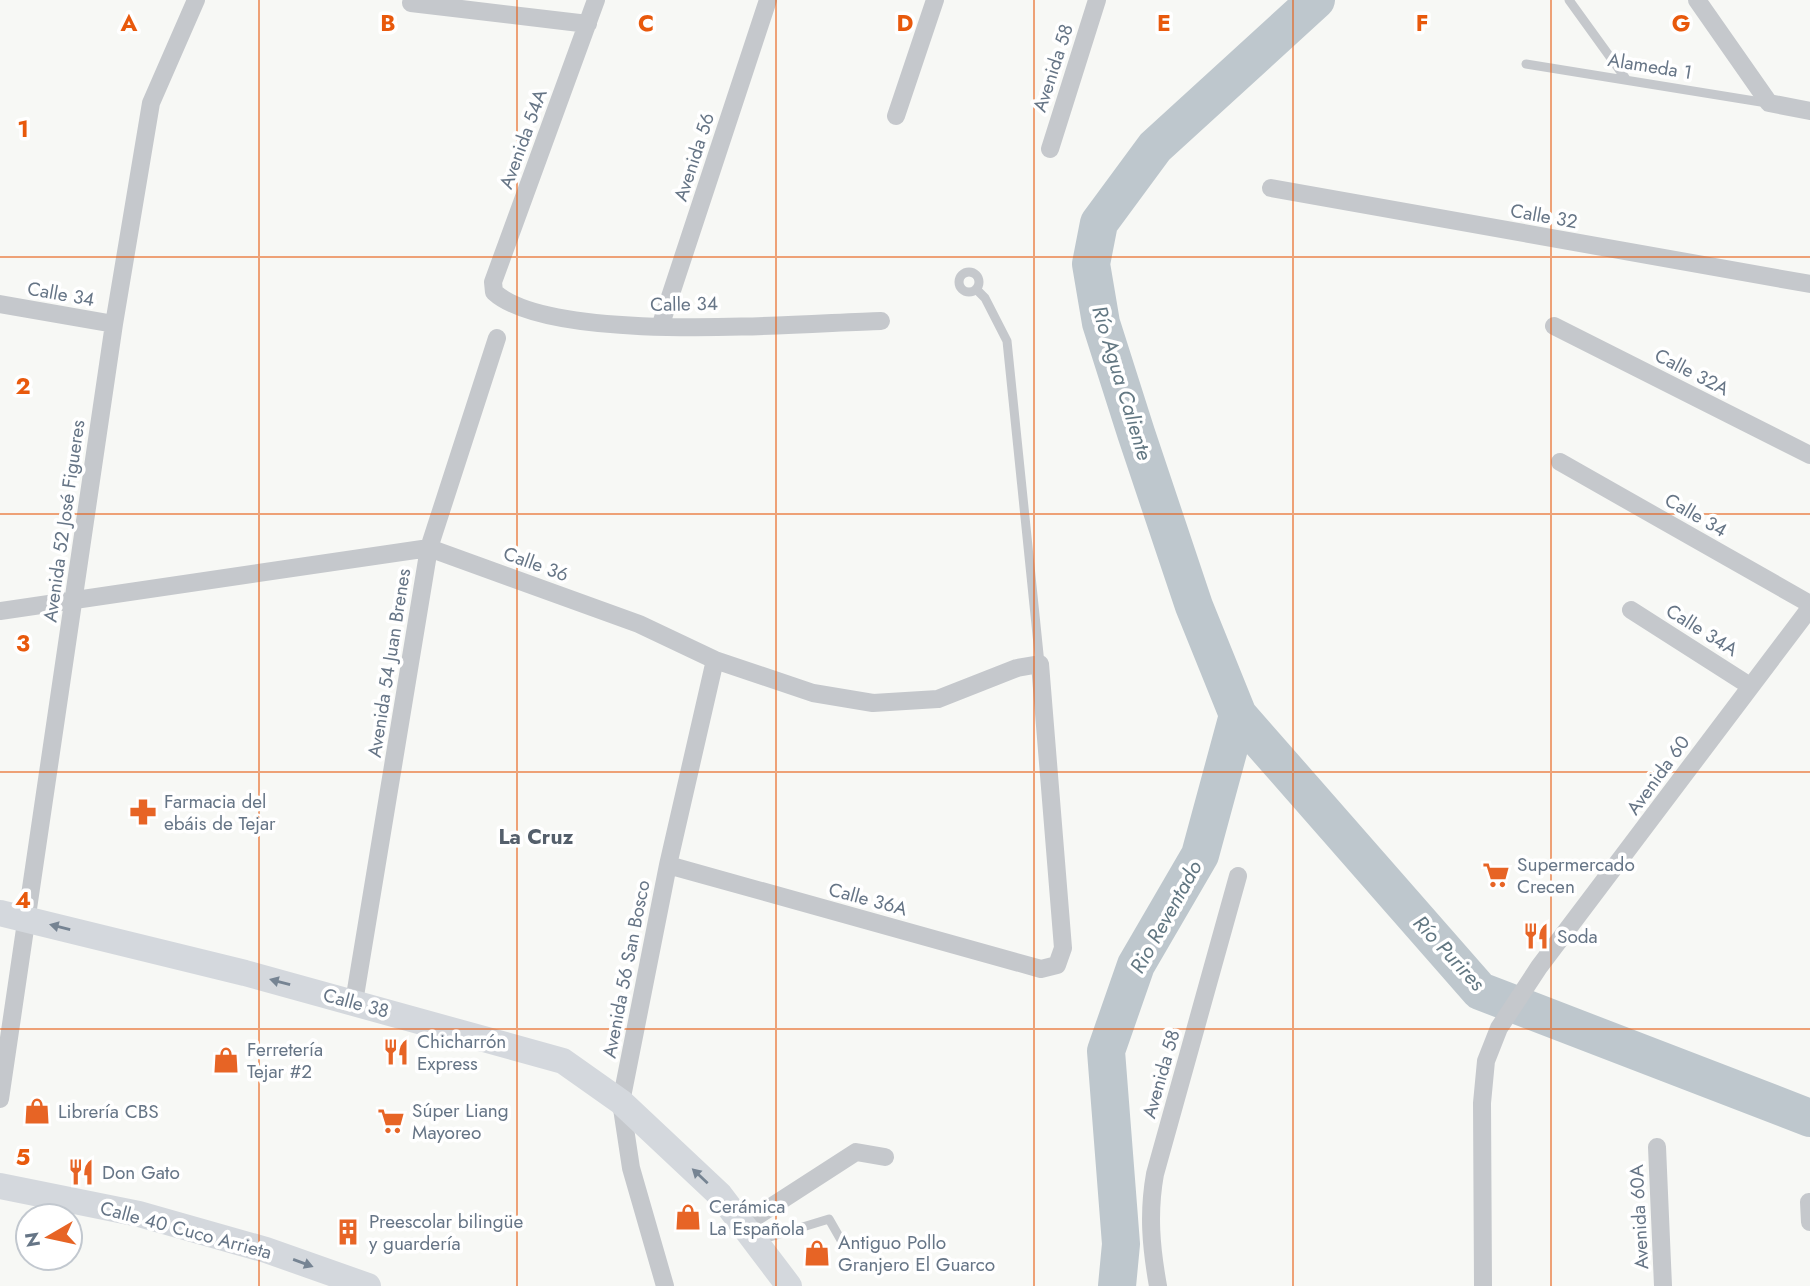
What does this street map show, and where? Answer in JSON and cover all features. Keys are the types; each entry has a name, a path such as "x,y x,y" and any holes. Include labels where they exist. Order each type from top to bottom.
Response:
{"main road":[{"name":"Calle 38","path":"0,913 354,1002 563,1061 621,1102 720,1195 789,1286"},
{"name":"Calle 40 Cuco Arrieta","path":"0,1186 139,1214 266,1250 368,1286"}],"street":[{"name":"Avenida 52 José Figueres","path":"0,1099 114,324 154,92 196,0"},
{"name":"Avenida 54A","path":"494,292 493,282 596,0"},
{"name":"Avenida 56","path":"660,327 768,0"},
{"path":"896,116 935,0"},
{"name":"Avenida 58","path":"1050,149 1097,0"},
{"path":"1697,0 1769,103 1810,111"},
{"path":"411,3 587,24"},
{"name":"Calle 32","path":"1271,188 1810,284"},
{"name":"Calle 34","path":"494,292 502,299 541,314 588,324 660,327 881,321"},
{"name":"Calle 34","path":"0,304 114,324"},
{"name":"Calle 32A","path":"1554,326 1810,455"},
{"name":"Avenida 54 Juan Brenes","path":"354,1002 429,548 497,338"},
{"name":"Calle 34","path":"1560,462 1810,606"},
{"name":"Calle 36","path":"0,611 429,548 639,624 715,660 813,693 873,703 938,699 1017,668 1040,664"},
{"name":"Avenida 60","path":"1483,1286 1482,1103 1486,1061 1499,1028 1539,967 1810,606"},
{"name":"Calle 34A","path":"1631,610 1751,685"},
{"name":"Avenida 56 San Bosco","path":"664,1286 631,1168 621,1102 668,865 715,660"},
{"name":"Calle 36A","path":"668,865 1041,969 1057,965 1063,947 1040,664"},
{"name":"Avenida 58","path":"1158,1286 1151,1250 1149,1210 1155,1174 1238,876"},
{"name":"Avenida 60A","path":"1657,1147 1663,1286"},
{"path":"749,1234 856,1152 886,1157"},
{"path":"1809,1202 1810,1222"}],"lane":[{"path":"1569,0 1626,79"},
{"name":"Alameda 1","path":"1526,64 1769,103"},
{"path":"976,289 985,298 1006,341 1040,664"},
{"path":"749,1234 829,1219 841,1240"}],"waterway":[{"name":"Río Agua Caliente","path":"1316,0 1155,147 1099,223 1091,264 1101,323 1136,433 1194,606 1238,715 1480,991 1810,1118"},
{"name":"Rio Reventado","path":"1117,1286 1121,1244 1106,1051 1136,965 1200,855 1238,715"}],"place":[{"name":"Farmacia del ebáis de Tejar","path":"143,812"},
{"name":"Supermercado Crecen","path":"1496,875"},
{"name":"Soda","path":"1536,936"},
{"name":"Chicharrón Express","path":"396,1052"},
{"name":"Ferretería Tejar #2","path":"226,1060"},
{"name":"Librería CBS","path":"37,1111"},
{"name":"Súper Liang Mayoreo","path":"391,1121"},
{"name":"Don Gato","path":"81,1172"},
{"name":"Cerámica La Española","path":"688,1217"},
{"name":"Preescolar bilingüe y guardería","path":"348,1232"},
{"name":"Antiguo Pollo Granjero El Guarco","path":"817,1253"}],"district":[{"name":"La Cruz","path":"536,837"}],"water label":[{"name":"Río Purires","path":"1449,953"}]}
